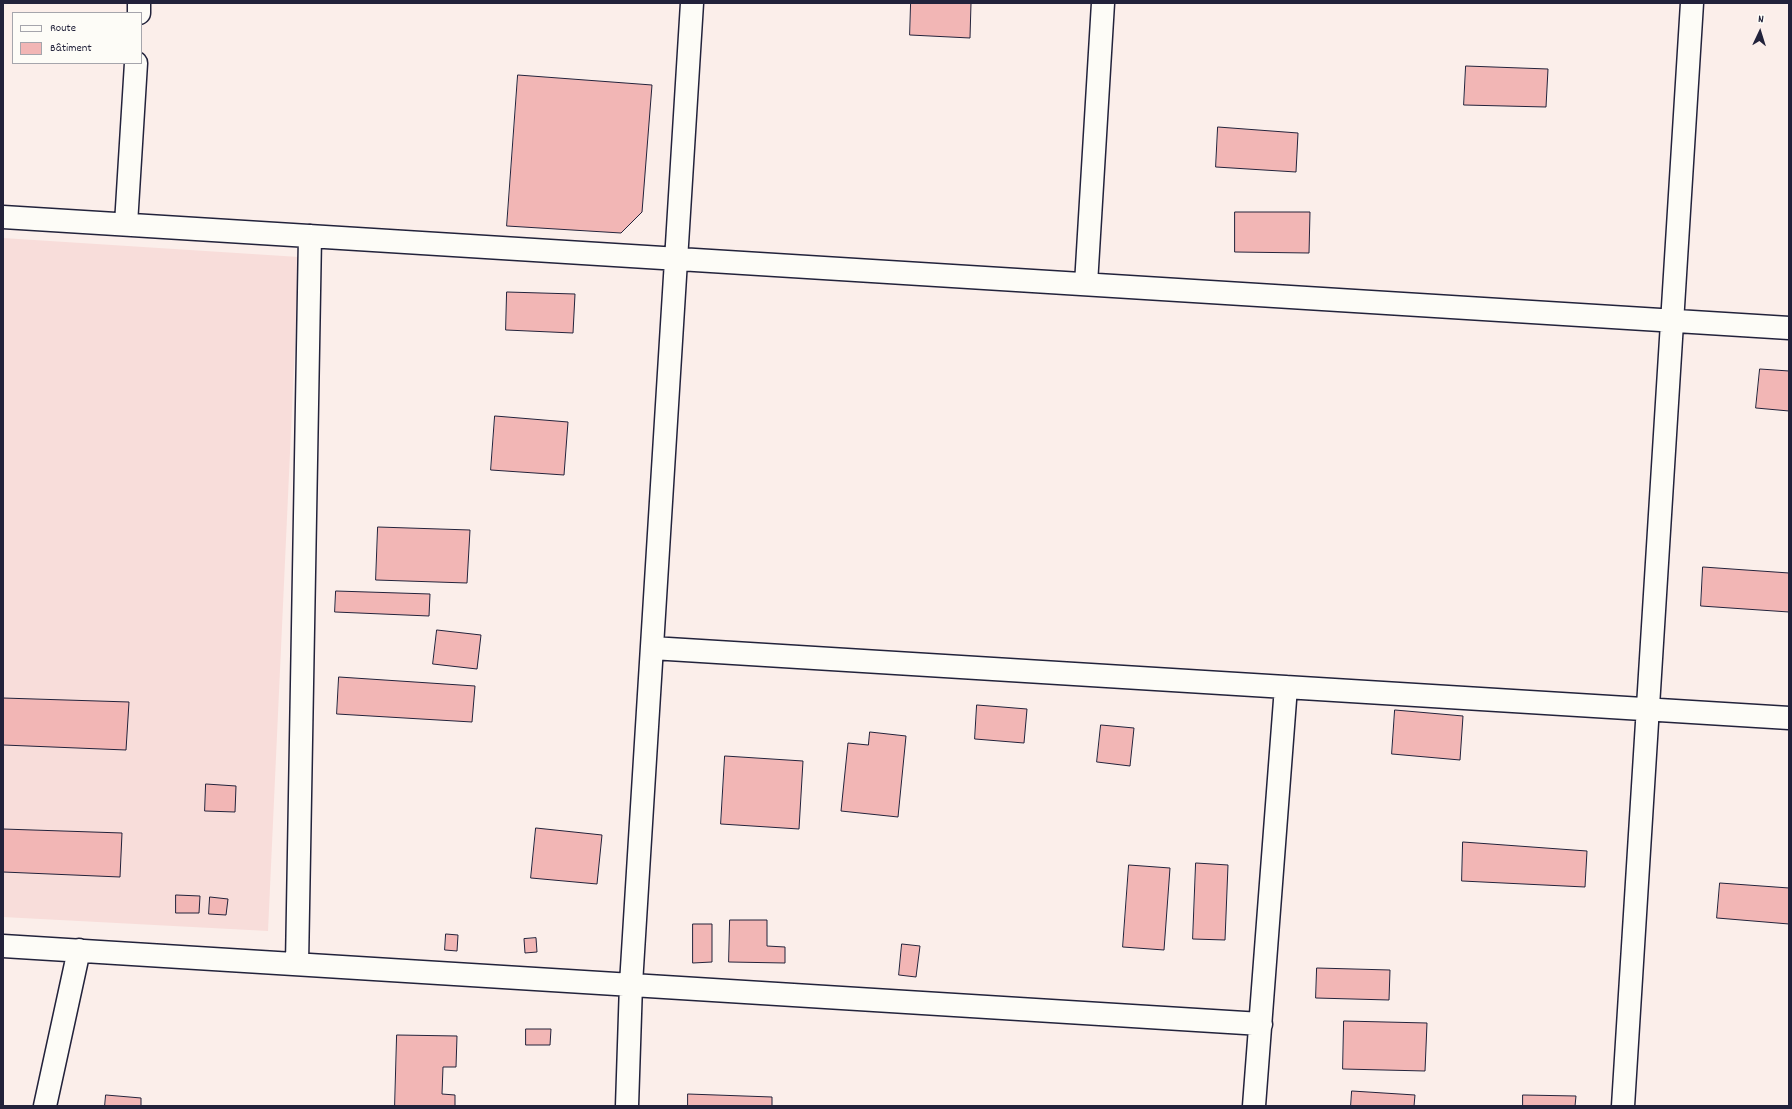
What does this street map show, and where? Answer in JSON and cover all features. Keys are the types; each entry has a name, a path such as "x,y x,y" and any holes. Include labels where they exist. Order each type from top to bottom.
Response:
{"street":[{"path":"627,1106 631,984 692,3"},
{"path":"1086,284 1103,3"},
{"path":"1623,1106 1692,3"},
{"path":"126,224 136,64"},
{"path":"3,217 1789,328"},
{"path":"297,964 310,236"},
{"path":"652,648 1789,718"},
{"path":"1254,1106 1286,687"},
{"path":"3,946 1261,1024"},
{"path":"45,1106 79,950"}],"shaded area":[{"path":"3,238 299,257 268,931 3,917"}],"building":[{"path":"911,3 971,3 970,38 910,35"},
{"path":"1466,66 1548,69 1546,107 1464,105"},
{"path":"518,75 652,85 642,212 621,233 507,226"},
{"path":"1218,127 1298,133 1296,172 1216,167"},
{"path":"1235,212 1310,212 1309,253 1235,252"},
{"path":"507,292 575,294 573,333 506,330"},
{"path":"1760,369 1789,371 1789,411 1756,408"},
{"path":"495,416 568,422 564,475 491,470"},
{"path":"378,527 470,530 467,583 376,580"},
{"path":"1703,567 1789,573 1789,612 1701,606"},
{"path":"336,591 430,594 429,616 335,612"},
{"path":"437,630 481,635 477,669 433,664"},
{"path":"339,677 475,686 472,722 337,714"},
{"path":"3,698 129,702 126,750 3,745"},
{"path":"977,705 1027,709 1024,743 975,739"},
{"path":"1395,710 1463,716 1460,760 1392,754"},
{"path":"1101,725 1134,728 1130,766 1097,762"},
{"path":"870,732 906,736 898,817 841,811 848,743 868,745"},
{"path":"725,756 803,761 799,829 721,824"},
{"path":"206,784 236,786 235,812 205,811"},
{"path":"536,828 602,835 597,884 531,878"},
{"path":"3,829 122,833 120,877 3,872"},
{"path":"1463,842 1587,851 1585,887 1462,881"},
{"path":"1196,863 1228,865 1225,940 1193,939"},
{"path":"1129,865 1170,868 1164,950 1123,947"},
{"path":"1720,883 1789,888 1789,924 1717,918"},
{"path":"176,895 200,896 199,913 176,913"},
{"path":"210,897 228,899 226,915 209,914"},
{"path":"730,920 767,920 767,946 785,947 785,963 729,962"},
{"path":"693,924 712,924 712,962 693,963"},
{"path":"446,934 458,935 457,951 445,950"},
{"path":"536,938 537,952 525,953 524,939"},
{"path":"902,944 920,946 916,977 899,975"},
{"path":"1317,968 1390,970 1389,1000 1316,998"},
{"path":"1344,1021 1427,1023 1425,1071 1343,1069"},
{"path":"526,1029 551,1029 550,1045 526,1045"},
{"path":"397,1035 457,1036 456,1067 443,1067 442,1094 455,1095 455,1106 395,1106"},
{"path":"1352,1091 1415,1095 1414,1106 1351,1106"},
{"path":"688,1094 772,1097 772,1106 688,1106"},
{"path":"106,1095 141,1098 141,1106 105,1106"},
{"path":"1523,1095 1576,1096 1575,1106 1523,1106"}]}
